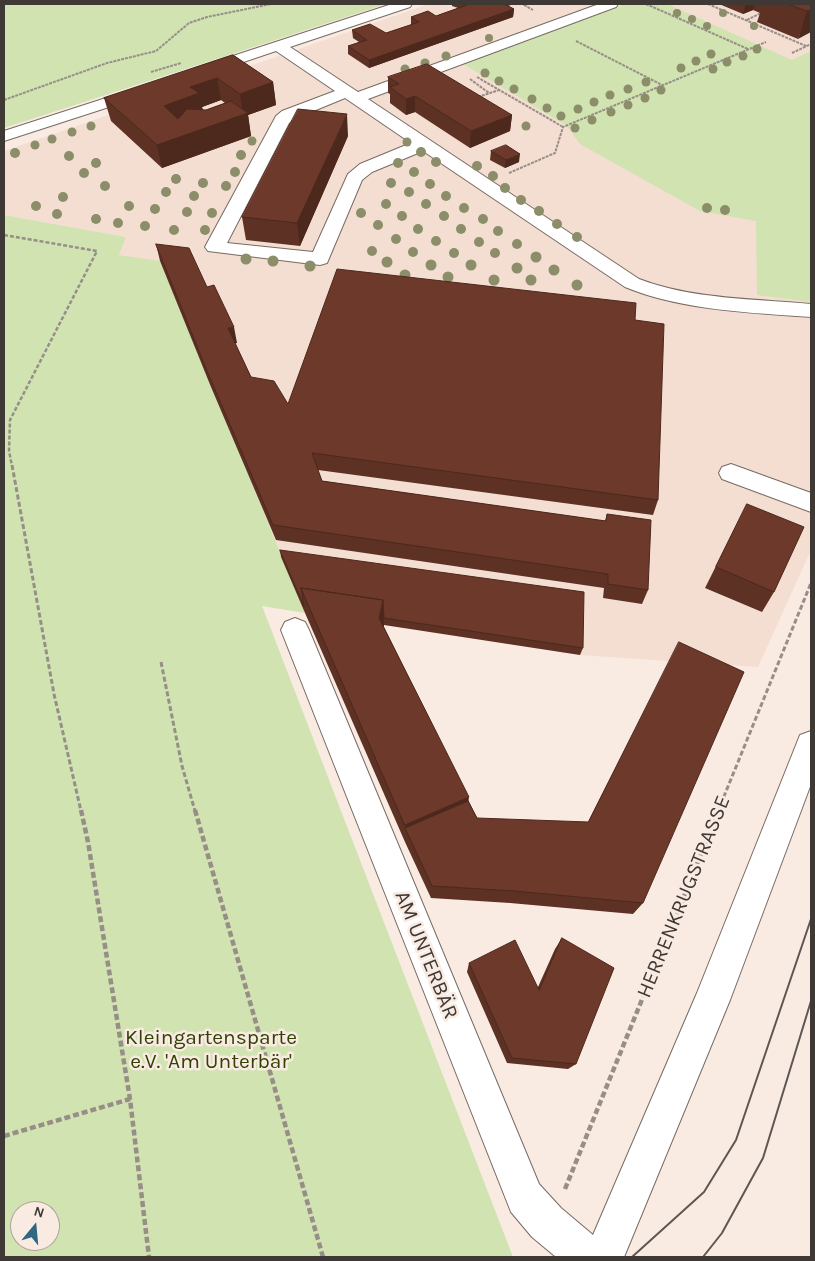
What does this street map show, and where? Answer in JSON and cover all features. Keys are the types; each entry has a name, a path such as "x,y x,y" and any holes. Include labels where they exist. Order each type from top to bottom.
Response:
{"street":[{"path":"186,77 404,4"},
{"path":"424,144 366,168 354,178 320,258 214,247 282,120 293,114 453,62 611,4"},
{"path":"278,46 610,270 643,289 684,298 811,311"},
{"path":"4,136 158,86"},
{"path":"731,473 811,503"},
{"name":"AM UNTERBÄR","path":"295,630 525,1198 534,1211 550,1227 589,1257"},
{"path":"604,1257 712,1000 811,745"}],"path":[{"path":"4,100 107,63 156,51 189,24 207,17 271,4"},
{"path":"646,4 748,49"},
{"path":"708,4 806,46"},
{"path":"746,20 761,13"},
{"path":"549,27 663,85"},
{"path":"563,127 766,42"},
{"path":"792,53 811,44"},
{"path":"453,62 563,127"},
{"path":"472,99 499,90"},
{"path":"483,184 555,153 563,127"},
{"path":"4,235 97,251 10,420 9,451 54,694 88,842 130,1099 149,1257"},
{"name":"HERRENKRUGSTRASSE","path":"564,1193 811,582"},
{"path":"161,662 182,766 323,1257"},
{"path":"4,1136 130,1099"}],"shaded area":[{"path":"429,4 805,4 811,6 811,550 758,667 580,655 305,613 211,387 128,256 119,255 126,237 4,215 4,151"}],"green space":[{"path":"4,4 386,4 4,128"},
{"path":"626,4 667,4 792,60 811,51 811,302 757,295 756,221 700,211 580,144 567,126 463,64"},
{"name":"Kleingartensparte e.V. 'Am Unterbär'","path":"4,215 126,237 119,255 160,261 305,613 262,606 513,1257 4,1257"}],"building":[{"path":"464,4 504,4 514,9 369,60 348,46 367,40 352,30 370,24 386,33 419,22 411,17 428,11 436,16 467,5"},
{"path":"788,4 811,4 811,10 807,11"},
{"path":"233,55 273,82 240,94 217,78 190,87 199,93 164,106 178,119 187,109 206,110 231,101 248,113 157,145 104,98"},
{"path":"427,64 512,115 471,131 415,96 406,99 390,87 399,84 388,77"},
{"path":"298,109 347,114 297,223 242,217"},
{"path":"506,145 520,154 506,160 491,151"},
{"path":"156,244 189,248 207,287 214,285 234,327 228,328 251,377 274,381 288,404 337,269 636,303 635,320 664,324 658,500 312,453 322,481 606,521 607,514 651,520 648,590 608,584 608,574 273,525 207,371"},
{"path":"747,504 804,527 774,592 716,567"},
{"path":"280,550 584,592 583,648 384,618 383,600 301,588 304,606"},
{"path":"301,588 383,600 379,618 469,797 405,825"},
{"path":"679,642 744,672 643,903 514,891 432,886 405,828 468,801 477,818 588,822"},
{"path":"562,938 614,968 576,1064 512,1058 469,963 515,940 539,990"}],"tram line":[{"path":"632,1257 704,1192 736,1140 811,919"},
{"path":"703,1257 722,1233 763,1158 811,1001"}]}
